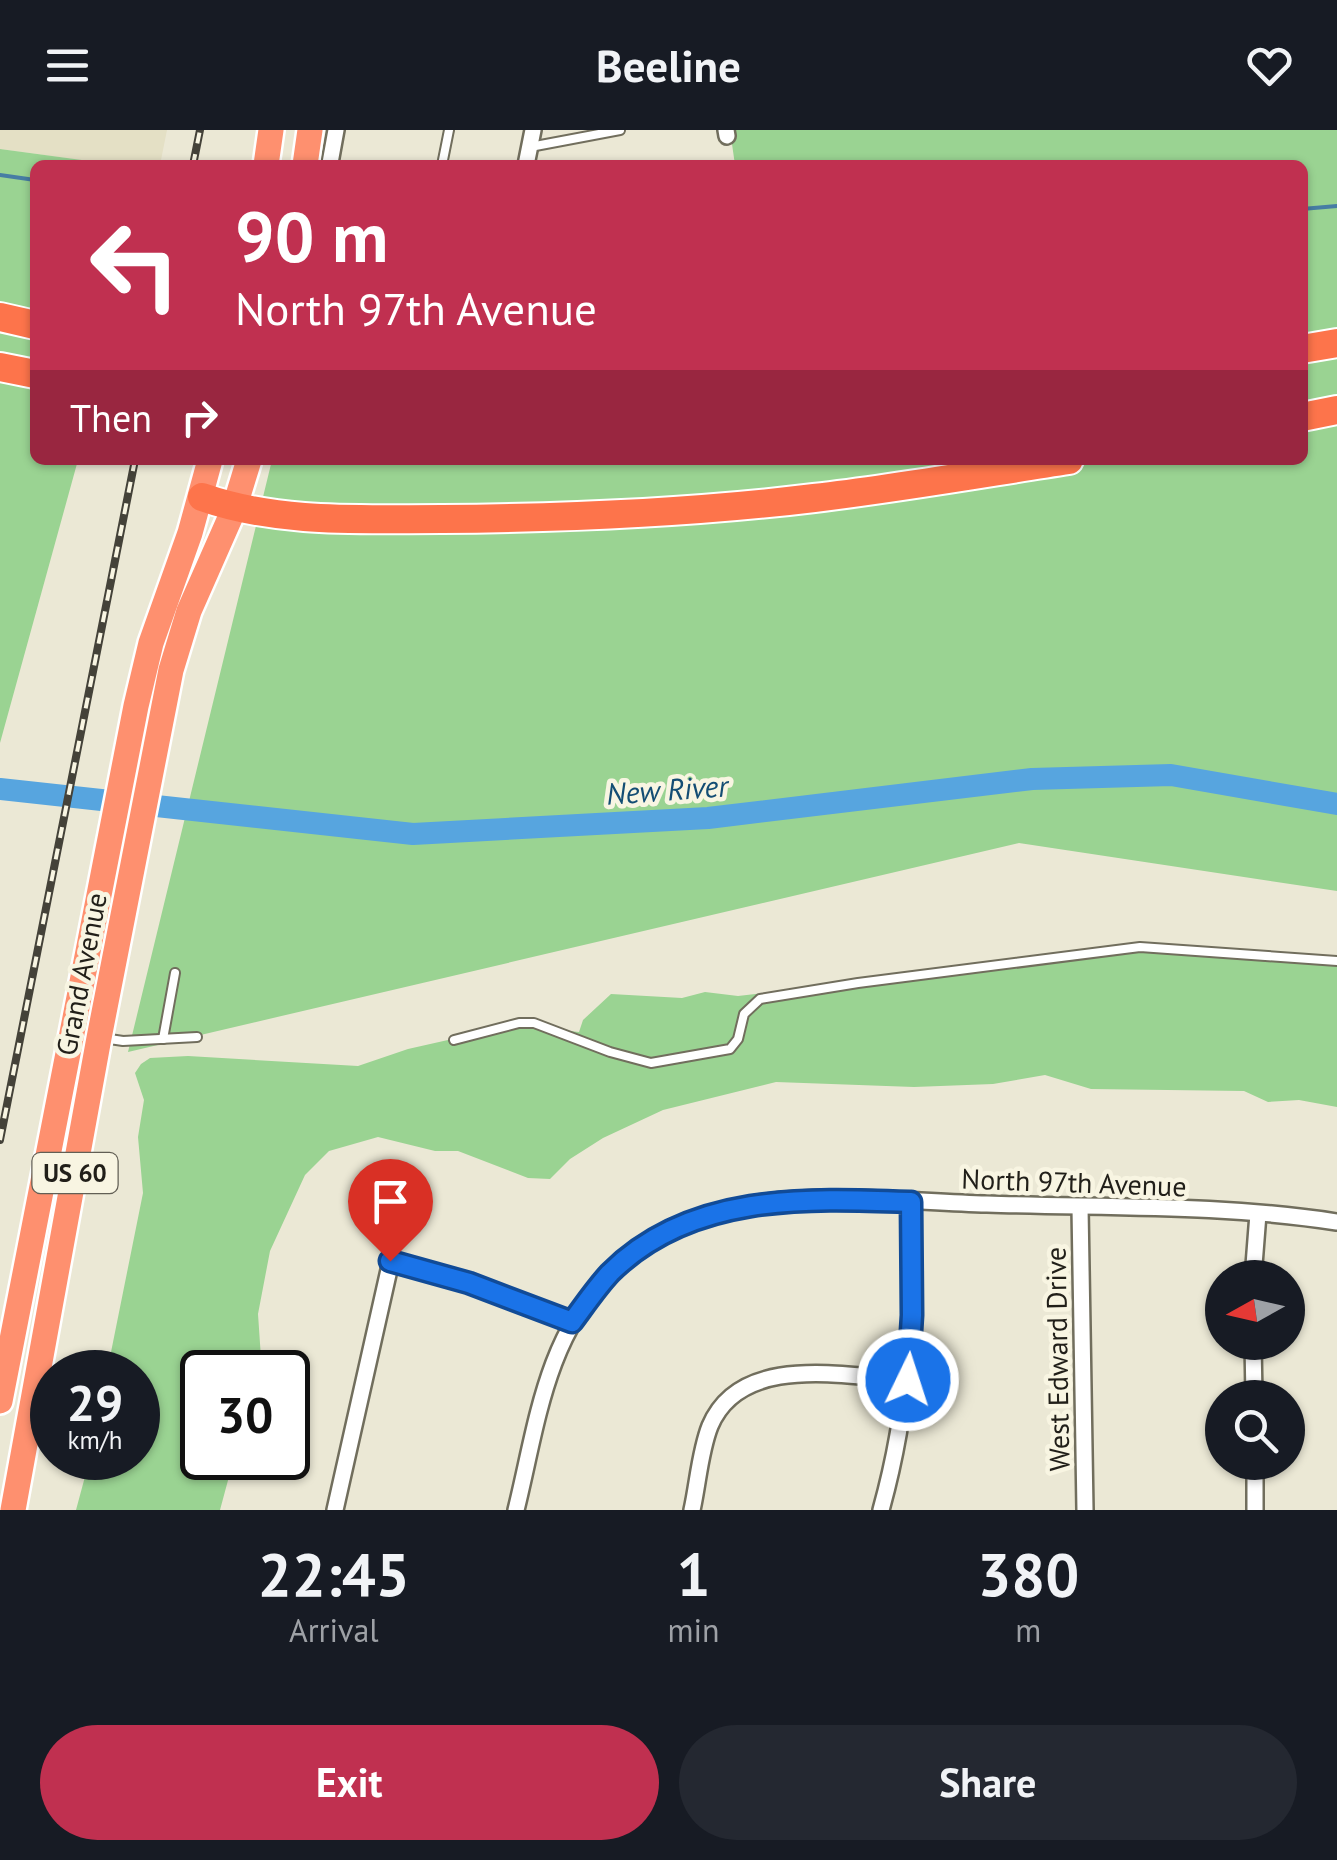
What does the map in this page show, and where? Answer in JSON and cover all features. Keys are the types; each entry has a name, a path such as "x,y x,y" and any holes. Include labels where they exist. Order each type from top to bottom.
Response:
{"highway":[{"path":"267,160 271,130"},
{"path":"310,130 317,160"},
{"path":"0,317 30,324"},
{"path":"1308,331 1337,330"},
{"path":"1308,348 1337,343"},
{"path":"0,367 30,373"},
{"path":"1308,398 1337,392"},
{"path":"1308,416 1337,410"},
{"name":"Grand Avenue","path":"0,1404 150,643 202,497 209,465"},
{"name":"Grand Avenue","path":"43,1350 162,712 189,611 234,509 247,465"},
{"path":"202,497 258,514 384,519 642,513 811,499 1037,465"},
{"path":"0,1404 30,1412"},
{"name":"Grand Avenue","path":"12,1510 30,1423"}],"street":[{"path":"320,160 336,130"},
{"path":"527,160 533,130"},
{"name":"North 97th Avenue","path":"516,1510 540,1397 572,1322 610,1274 633,1254 656,1238 717,1214 789,1200 1258,1214 1337,1222"},
{"path":"881,1510 901,1431 908,1380 911,1202"},
{"name":"West Edward Drive","path":"1080,1207 1086,1510"},
{"path":"1254,1260 1258,1214"},
{"path":"335,1510 390,1261 469,1283 572,1322"},
{"path":"692,1510 710,1426 723,1406 744,1388 772,1376 797,1373 908,1380"},
{"path":"1255,1480 1256,1510"}],"lane":[{"path":"443,160 450,130"},
{"path":"530,147 620,130"},
{"path":"454,1040 534,1023 636,1060 667,1062 730,1049 738,1039 744,1014 760,1000 858,984 1140,947 1337,961"},
{"path":"163,1039 174,973"},
{"path":"99,1038 123,1041 198,1037"}],"shaded area":[{"path":"0,130 167,130 161,160 81,160 0,149"}],"green space":[{"path":"730,130 1337,130 1337,891 1019,843 128,1052 271,465 1308,465 1308,160 734,160"},
{"path":"0,149 82,160 30,160 30,465 77,465 0,743"},
{"path":"1150,949 1337,963 1337,1107 1299,1100 1268,1102 1244,1091 1091,1089 1045,1075 993,1084 914,1087 776,1082 663,1110 603,1138 570,1159 550,1179 528,1178 458,1151 435,1151 378,1137 329,1151 305,1175 270,1251 258,1314 260,1350 180,1350 180,1480 228,1480 220,1510 76,1510 84,1480 160,1480 160,1350 111,1350 143,1193 138,1137 144,1100 135,1073 141,1064 150,1058 188,1056 358,1066 408,1049 515,1025 579,1032 583,1020 611,994 682,998 705,992 738,996"}],"waterway":[{"path":"0,175 30,179"},
{"path":"1308,208 1337,206"},
{"name":"New River","path":"0,789 413,834 708,818 1032,779 1171,775 1337,804"},
{"path":"0,798 2,789"}],"railway":[{"path":"194,160 200,130"},
{"path":"0,1140 134,465"}],"route":[{"path":"390,1261 469,1283 572,1322 610,1274 633,1254 656,1238 690,1223 730,1209 789,1200 911,1202 908,1380"}]}
